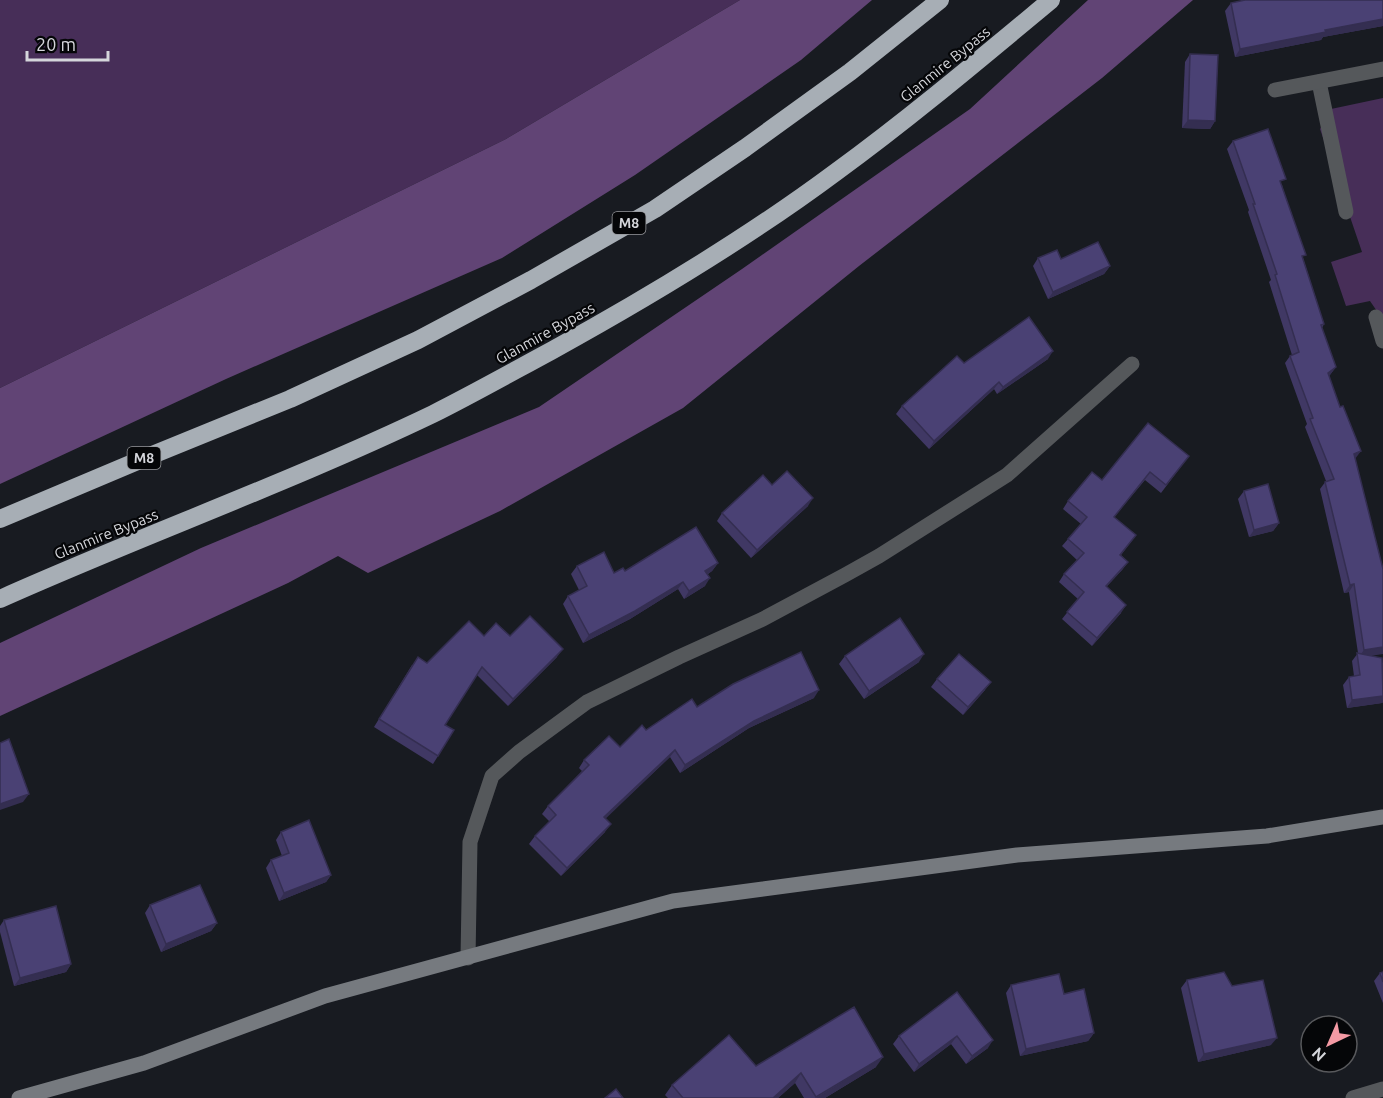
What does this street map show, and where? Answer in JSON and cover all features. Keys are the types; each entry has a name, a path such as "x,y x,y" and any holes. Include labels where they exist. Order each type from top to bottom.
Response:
{"highway":[{"name":"M8","path":"0,519 290,399 418,340 531,280 655,209 745,148 850,72 940,0"},
{"name":"Glanmire Bypass","path":"0,599 241,498 433,414 600,324 760,225 836,172 1051,0"}],"main road":[{"path":"19,1098 144,1063 325,996 672,902 1017,855 1267,836 1383,817"}],"street":[{"path":"1275,90 1383,69"},
{"path":"1319,82 1346,212"},
{"path":"1376,317 1383,342"},
{"path":"468,958 470,842 492,776 519,752 587,702 763,619 845,575 1007,475 1132,364"},
{"path":"1353,1098 1383,1089"}],"shaded area":[{"path":"0,0 740,0 506,139 0,388"},
{"path":"740,0 872,0 801,60 635,175 502,258 226,379 0,484 0,388 506,139"},
{"path":"1088,0 1193,0 1102,78 859,266 683,408 500,511 368,573 338,556 288,583 0,716 0,643 201,548 539,407 742,269 970,109"},
{"path":"1383,98 1383,320 1370,301 1346,306 1331,262 1362,252 1320,129 1331,109"}],"building":[{"path":"1245,0 1383,0 1383,19 1240,49 1231,3"},
{"path":"1190,54 1218,55 1215,121 1188,120"},
{"path":"1268,129 1286,179 1280,181 1306,255 1302,256 1324,324 1321,325 1336,367 1328,373 1340,407 1343,406 1361,451 1354,454 1383,569 1383,647 1364,650 1354,584 1350,585 1325,482 1334,479 1310,419 1313,418 1290,356 1299,352 1275,275 1277,274 1233,141"},
{"path":"1098,242 1110,266 1053,292 1038,258 1057,250 1061,259"},
{"path":"1029,317 1053,351 1003,387 999,382 934,441 902,406 957,356 964,363"},
{"path":"1148,423 1189,456 1166,485 1150,472 1114,517 1136,535 1120,555 1128,562 1106,586 1126,605 1097,638 1067,612 1084,592 1064,574 1084,553 1068,539 1087,517 1068,501 1092,472 1102,480"},
{"path":"787,471 813,498 757,550 722,513 763,475 772,485"},
{"path":"1268,484 1279,523 1254,530 1244,491"},
{"path":"696,527 718,563 705,571 710,578 689,591 683,582 589,635 568,596 587,586 577,566 604,552 614,573 623,568 625,571"},
{"path":"530,616 563,649 513,699 482,667 445,725 454,730 438,756 379,719 418,657 427,663 469,621 484,636 496,623 510,636"},
{"path":"900,618 924,654 869,691 845,656"},
{"path":"801,652 819,690 754,721 685,765 675,750 604,817 611,824 567,868 535,836 556,815 548,806 589,765 584,760 609,736 620,747 642,725 646,730 692,699 697,707 733,684"},
{"path":"1357,653 1382,658 1383,696 1352,700 1349,677 1360,675"},
{"path":"959,654 991,682 968,707 937,679"},
{"path":"9,739 29,794 0,804 0,743"},
{"path":"309,820 331,875 284,893 271,860 289,853 281,832"},
{"path":"200,885 217,923 166,944 150,905"},
{"path":"56,906 71,964 20,978 4,920"},
{"path":"1224,972 1232,986 1263,980 1277,1038 1204,1054 1187,980"},
{"path":"1059,974 1064,994 1084,989 1094,1033 1026,1049 1011,985"},
{"path":"957,992 993,1040 972,1056 957,1036 919,1064 899,1036"},
{"path":"854,1007 883,1057 816,1097 801,1073 773,1098 683,1098 672,1085 729,1035 756,1066"},
{"path":"616,1089 623,1098 605,1098"}]}
